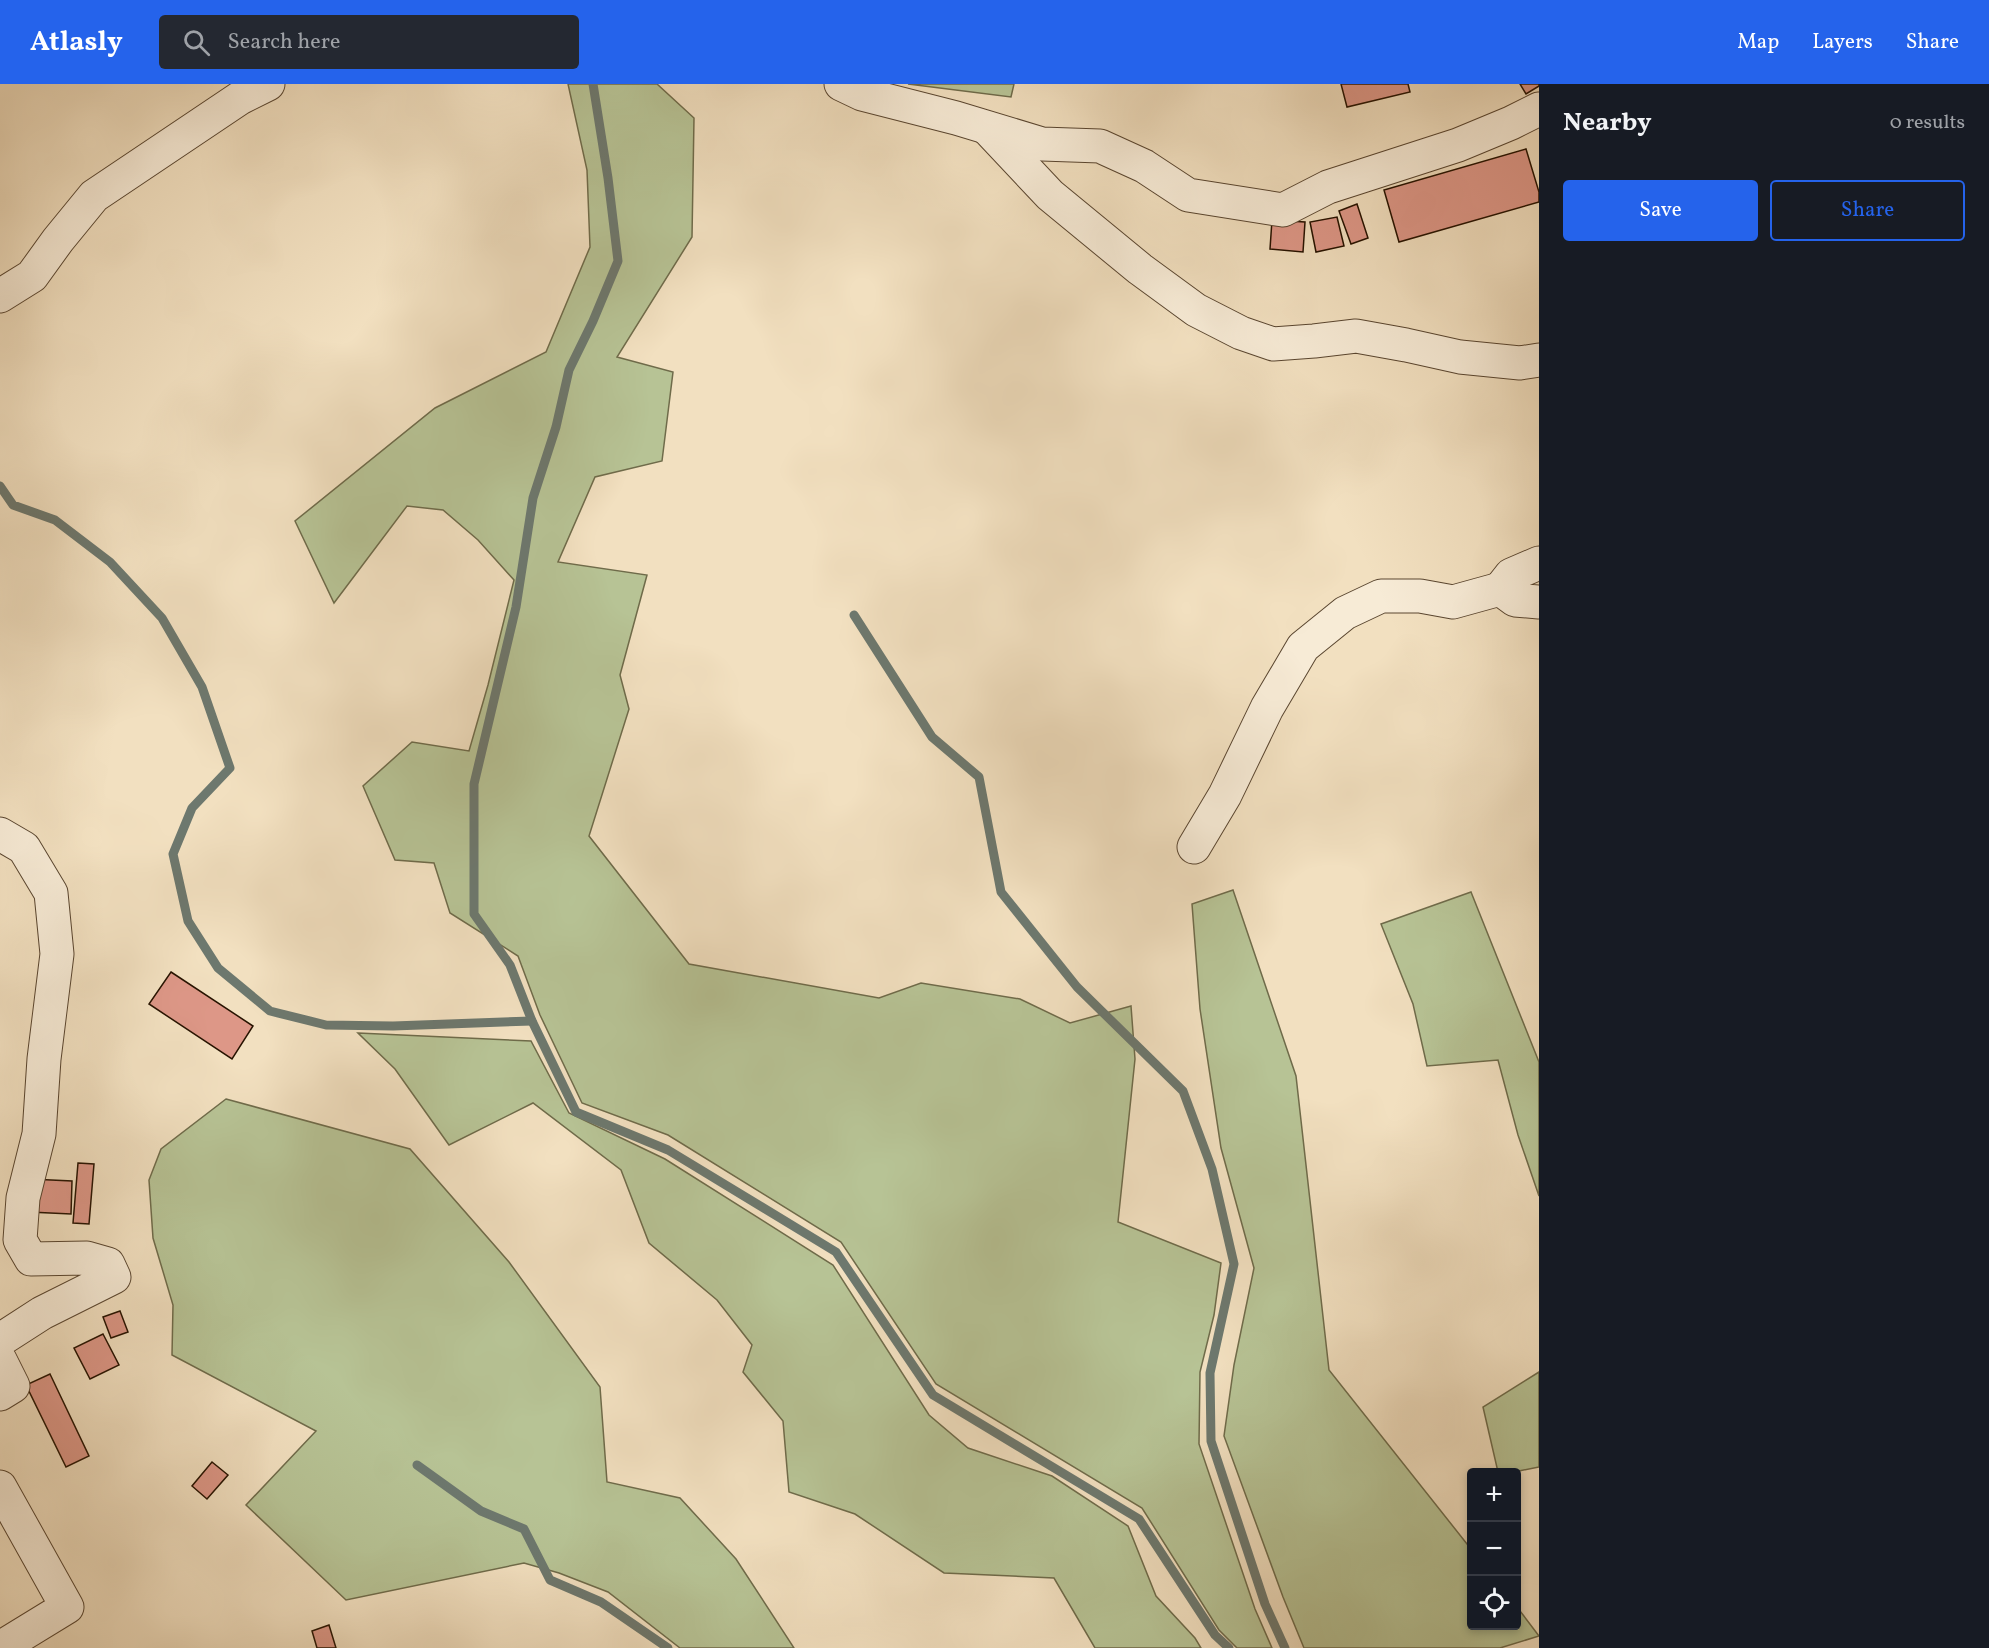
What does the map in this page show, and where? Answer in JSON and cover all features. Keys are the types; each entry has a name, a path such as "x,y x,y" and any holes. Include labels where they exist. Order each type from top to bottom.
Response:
{"street":[{"path":"0,296 32,276 94,196 240,98 268,84"},
{"path":"841,84 862,94 1042,144 1100,146 1144,166 1188,195 1282,210 1328,187 1458,145 1539,109"},
{"path":"986,127 1050,195 1140,269 1196,310 1241,333 1273,344 1356,336 1460,357 1520,363 1539,360"},
{"path":"1194,847 1225,795 1267,708 1303,647 1345,613 1381,596 1420,596 1453,602 1500,589 1511,575 1539,563"},
{"path":"1500,589 1515,600 1539,602"},
{"path":"0,834 24,848 51,893 57,954 44,1059 39,1134 23,1198 21,1240 31,1258 87,1258 108,1264 114,1276 42,1313 0,1340"},
{"path":"0,1360 13,1386 0,1394"},
{"path":"0,1487 67,1607 0,1648"}],"green space":[{"path":"568,84 657,84 694,118 692,237 617,357 673,372 662,461 595,477 558,562 647,575 620,675 629,709 589,836 689,964 879,998 921,983 1020,999 1070,1023 1131,1006 1135,1059 1118,1222 1221,1263 1214,1315 1200,1372 1199,1444 1255,1609 1272,1648 1237,1648 1219,1630 1142,1508 936,1384 841,1242 668,1135 582,1103 540,1015 518,956 450,913 434,863 395,860 363,786 412,742 469,751 514,580 478,540 443,510 407,506 334,603 295,521 435,408 546,352 590,247 587,170"},
{"path":"908,84 1014,84 1011,97"},
{"path":"1233,890 1296,1076 1329,1370 1467,1544 1467,1630 1521,1630 1521,1612 1539,1636 1500,1648 1304,1648 1224,1436 1234,1365 1254,1268 1221,1148 1200,1009 1192,904"},
{"path":"1471,892 1539,1062 1539,1196 1518,1135 1498,1060 1427,1066 1413,1004 1381,924"},
{"path":"358,1033 531,1041 569,1113 665,1159 833,1265 929,1415 968,1448 1052,1476 1128,1526 1156,1596 1195,1638 1201,1648 1095,1648 1054,1578 944,1573 855,1514 789,1492 783,1421 743,1372 752,1345 717,1300 649,1243 621,1170 533,1103 449,1145 395,1069"},
{"path":"226,1099 410,1149 509,1262 600,1387 607,1482 680,1498 736,1559 794,1648 680,1648 608,1592 559,1573 524,1563 346,1600 246,1505 316,1431 172,1355 173,1305 153,1238 149,1180 161,1149"},
{"path":"1539,1372 1539,1467 1521,1471 1521,1468 1497,1468 1483,1407"}],"building":[{"path":"1341,84 1408,84 1410,92 1347,107"},
{"path":"1520,84 1539,84 1539,86 1526,94"},
{"path":"1526,149 1539,192 1539,202 1399,242 1384,190"},
{"path":"1357,204 1368,238 1351,244 1339,211"},
{"path":"1337,217 1344,246 1316,252 1310,222"},
{"path":"1272,220 1305,222 1303,252 1270,249"},
{"path":"171,972 253,1026 232,1059 149,1004"},
{"path":"78,1163 94,1164 89,1224 73,1223"},
{"path":"30,1179 72,1181 71,1214 29,1212"},
{"path":"120,1311 128,1332 111,1338 103,1317"},
{"path":"103,1334 119,1365 90,1379 74,1348"},
{"path":"50,1374 89,1456 66,1467 26,1385"},
{"path":"212,1462 228,1475 207,1499 192,1486"},
{"path":"329,1625 336,1648 317,1648 312,1631"}],"waterway":[{"path":"593,84 618,261 569,370 556,427 533,498 516,607 474,784 474,914 510,965 532,1021 576,1112 668,1150 836,1252 933,1395 1139,1519 1215,1635 1229,1648"},
{"path":"0,486 13,505 55,520 110,562 162,618 202,687 230,768 192,808 173,854 188,921 218,968 270,1011 326,1025 393,1026 532,1021"},
{"path":"854,615 932,737 979,777 1001,892 1077,987 1183,1091 1212,1169 1234,1264 1210,1373 1211,1441 1265,1604 1285,1648"},
{"path":"417,1465 481,1511 524,1529 550,1580 601,1602 668,1648"}]}
